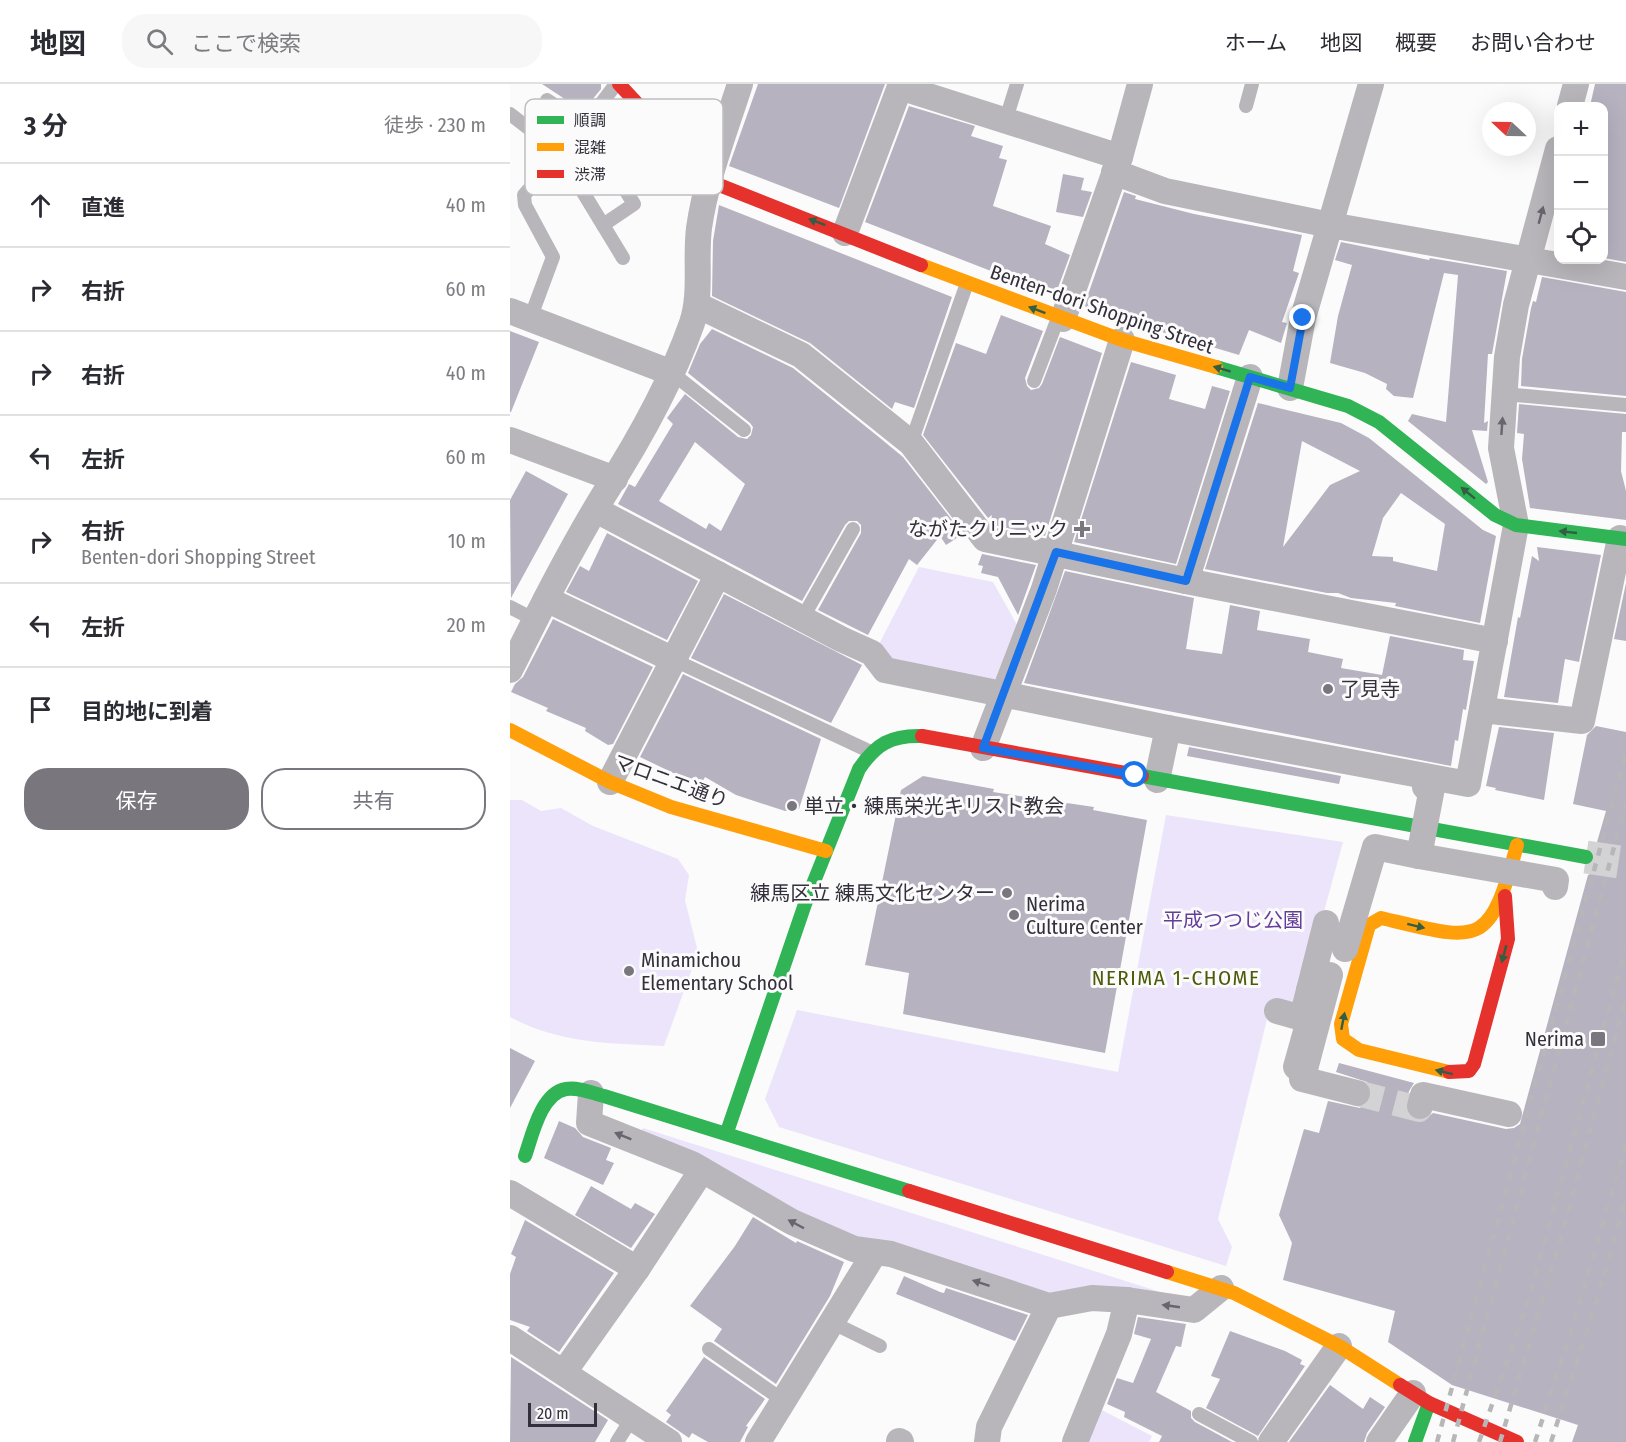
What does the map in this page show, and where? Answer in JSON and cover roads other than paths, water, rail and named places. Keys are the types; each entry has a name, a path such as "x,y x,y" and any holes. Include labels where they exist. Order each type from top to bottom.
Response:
{"street":[{"name":"Benten-dori Shopping Street","path":"617,84 631,99"},
{"path":"723,137 740,84"},
{"path":"1061,318 1117,165 1140,84"},
{"path":"1290,388 1303,318 1371,84"},
{"path":"1571,102 1576,84"},
{"path":"845,233 900,85 1006,119 1117,165 1165,191 1330,225 1626,277"},
{"path":"596,510 802,619 872,652 885,670 1168,728 1468,784 1516,525 1500,448 1507,357 1516,305 1556,156"},
{"name":"Benten-dori Shopping Street","path":"723,186 967,283 1122,340 1348,406 1379,422 1495,515 1516,525 1623,538"},
{"path":"510,670 541,609 672,373 697,305 699,229 706,195"},
{"path":"697,305 801,355 911,443 985,539 1495,641"},
{"path":"520,315 672,373"},
{"path":"983,748 1056,552 1122,340"},
{"path":"1186,581 1250,377"},
{"path":"510,440 615,479"},
{"path":"1482,710 1582,721 1623,538"},
{"path":"610,782 718,574"},
{"path":"541,609 674,660"},
{"path":"1157,780 1168,728"},
{"name":"マロニエ通り","path":"510,730 610,782 671,807 826,851"},
{"path":"727,1132 805,904 859,769 871,752 886,740 913,735 1586,857"},
{"path":"1419,856 1432,788 1425,787"},
{"path":"1505,896 1508,939 1480,1043 1469,1071 1462,1075 1446,1072 1359,1050 1343,1040 1341,1024 1360,953 1366,933 1376,919 1447,934 1467,935 1480,932 1492,921 1505,896 1517,845"},
{"path":"1345,950 1375,848 1560,883"},
{"path":"1277,1011 1302,1018 1326,923"},
{"path":"1330,975 1302,1080 1357,1093"},
{"path":"1305,1069 1296,1067 1317,992 1309,990"},
{"path":"638,1269 510,1192 545,1106 555,1093 571,1089 591,1093 727,1132 1221,1288 1339,1346 1421,1398 1518,1442"},
{"path":"591,1093 589,1123 702,1170 823,1238 854,1250 891,1254 1049,1306 1092,1298 1127,1300 1194,1310 1221,1288"},
{"path":"1420,1106 1423,1095 1509,1113"},
{"path":"564,1372 638,1269 702,1170"},
{"path":"758,1442 875,1252"},
{"path":"1075,1442 1119,1334 1127,1300"},
{"path":"987,1442 989,1426 1049,1306"},
{"path":"510,1338 669,1442"},
{"path":"1271,1442 1339,1346"},
{"path":"1379,1442 1421,1398"},
{"path":"1415,1442 1421,1398"}],"lane":[{"path":"605,99 617,84"},
{"path":"1006,119 1017,84"},
{"path":"1246,106 1252,84"},
{"path":"510,114 525,126"},
{"path":"520,315 553,257 525,205 525,194"},
{"path":"585,195 623,258"},
{"path":"603,225 634,204 628,195"},
{"path":"911,443 967,283"},
{"path":"1034,381 1061,318"},
{"path":"672,373 744,430"},
{"path":"1504,394 1626,405"},
{"path":"802,619 854,529"},
{"path":"510,607 541,609"},
{"path":"674,660 871,752"},
{"path":"833,1323 880,1346"},
{"path":"710,1349 784,1401"},
{"path":"1198,1414 1251,1442"},
{"path":"616,1442 633,1418"}],"tunnel":[{"path":"1586,857 1626,863"},
{"path":"1357,1093 1419,1109 1420,1106"}],"railway":[{"path":"1437,1442 1626,754"},
{"path":"1453,1442 1626,803"},
{"path":"1479,1442 1529,1298 1626,947"},
{"path":"1500,1442 1562,1234 1626,997"},
{"path":"1535,1442 1570,1335 1626,1145"},
{"path":"1551,1442 1597,1300 1626,1198"}],"place":[{"name":"ながたクリニック","path":"1082,529"},
{"name":"了見寺","path":"1328,689"},
{"name":"単立・練馬栄光キリスト教会","path":"792,806"},
{"name":"練馬区立 練馬文化センター","path":"1007,893"},
{"name":"Nerima Culture Center","path":"1014,915"},
{"name":"Minamichou Elementary School","path":"629,971"},
{"name":"Nerima","path":"1598,1039"}],"district":[{"name":"NERIMA 1-CHOME","path":"1176,978"}],"park label":[{"name":"平成つつじ公園","path":"1233,920"}]}
